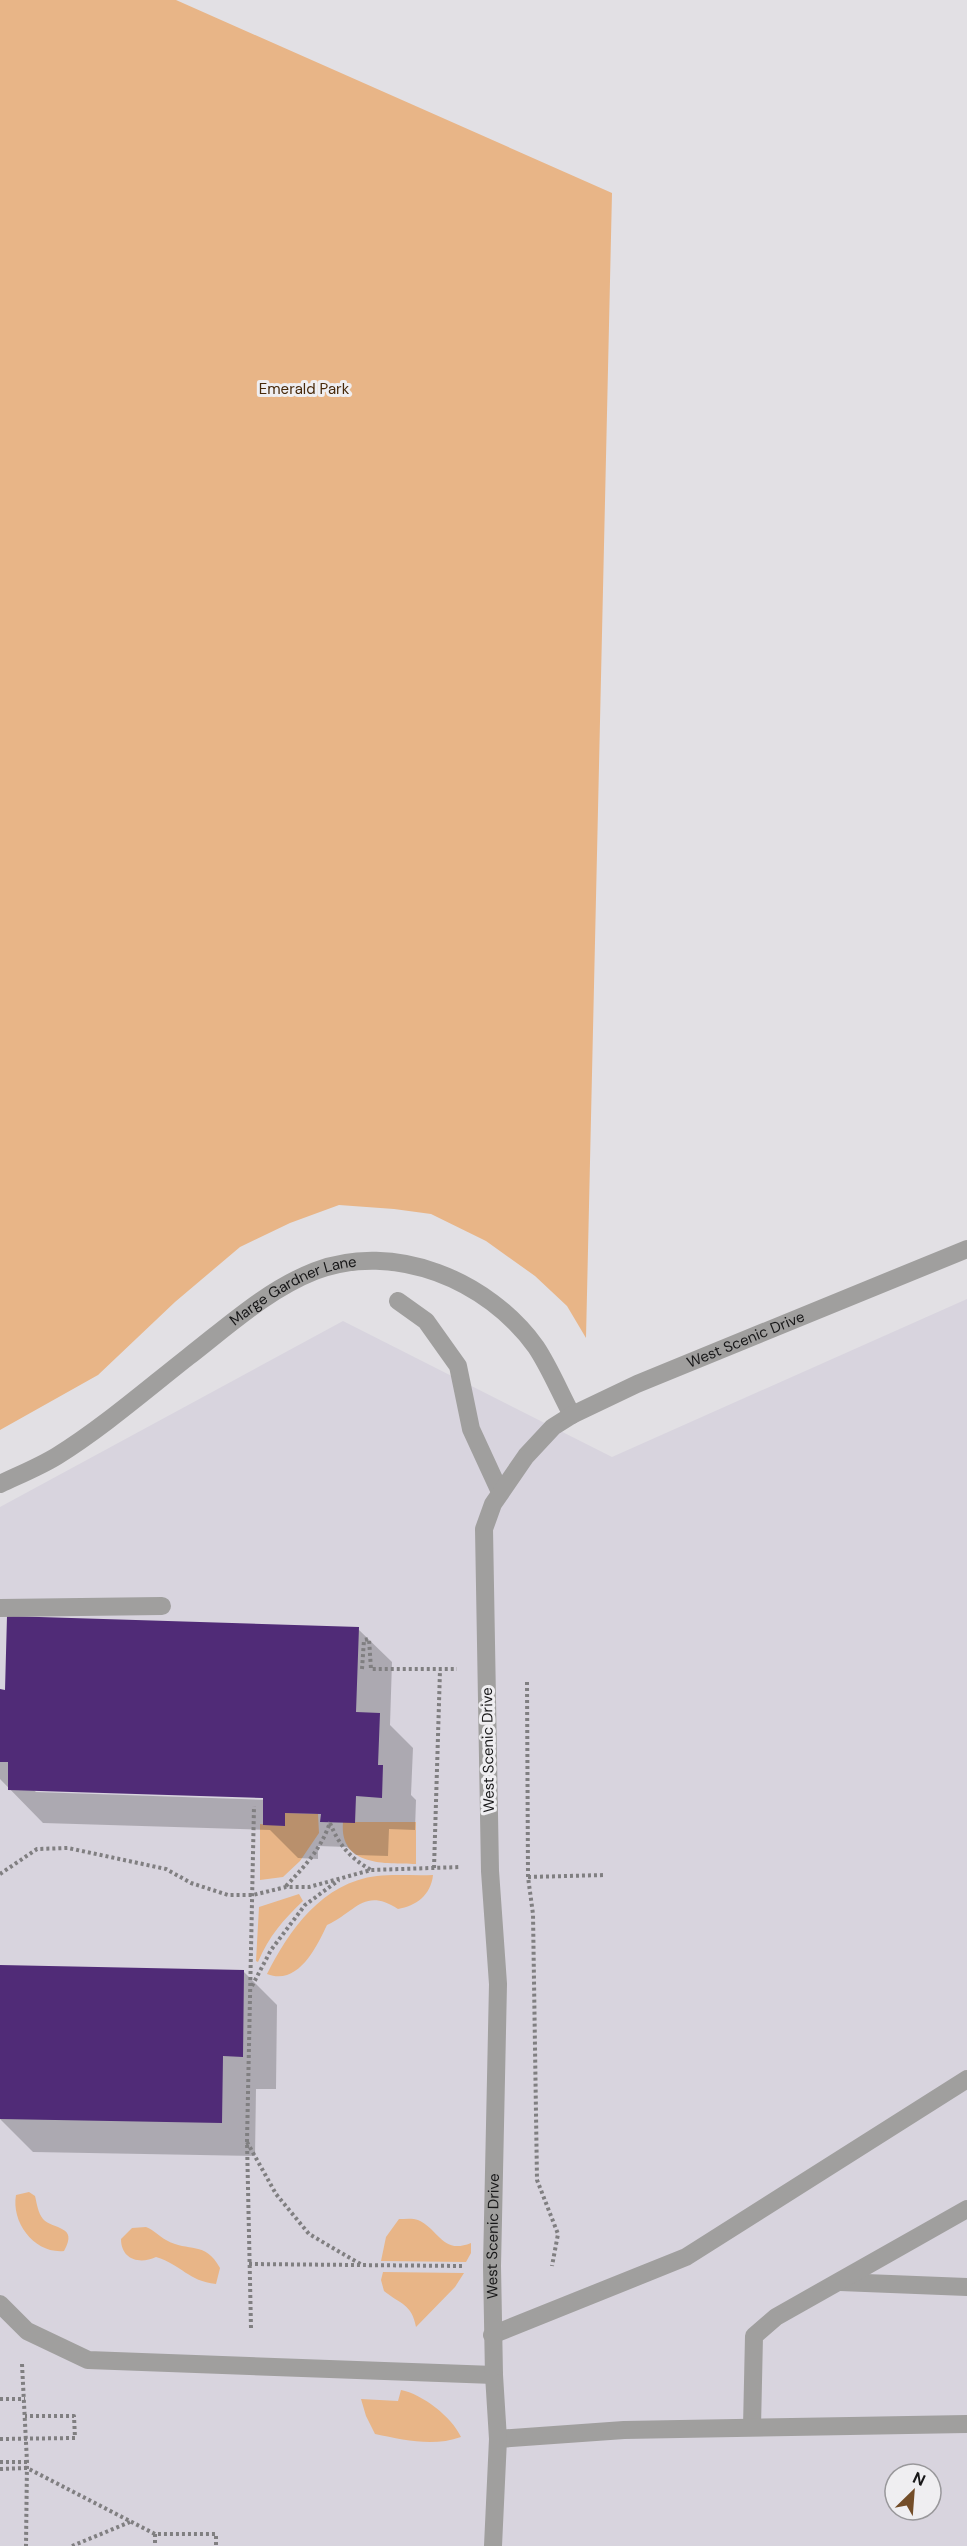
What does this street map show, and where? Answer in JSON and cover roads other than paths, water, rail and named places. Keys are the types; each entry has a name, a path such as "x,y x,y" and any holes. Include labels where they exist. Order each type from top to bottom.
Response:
{"street":[{"name":"West Scenic Drive","path":"493,2546 498,2439 492,2335 492,2266 498,1984 490,1871 484,1529 493,1504 526,1456 553,1427 572,1415 636,1383 967,1249"},
{"name":"Marge Gardner Lane","path":"0,1484 57,1456 256,1304 284,1286 316,1271 350,1262 378,1260 411,1264 444,1275 497,1306 537,1348 572,1415"},
{"path":"398,1301 426,1321 458,1366 471,1429 500,1492"},
{"path":"0,1608 162,1606"},
{"path":"492,2335 686,2257 967,2079"},
{"path":"752,2427 754,2336 776,2317 967,2209"},
{"path":"838,2282 967,2287"},
{"path":"0,2304 27,2331 88,2360 494,2375"},
{"path":"498,2439 624,2430 967,2424"}],"park label":[{"name":"Emerald Park","path":"304,389"}]}
